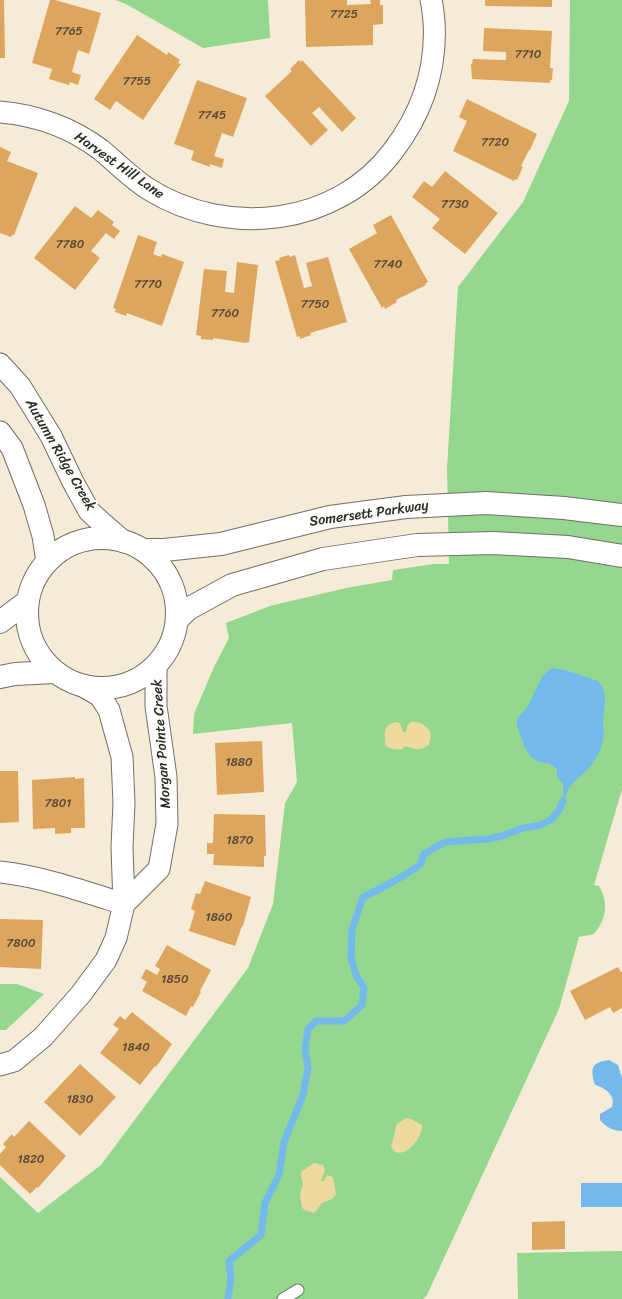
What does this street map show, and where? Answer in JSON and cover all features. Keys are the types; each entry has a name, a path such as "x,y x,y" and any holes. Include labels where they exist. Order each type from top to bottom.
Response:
{"main road":[{"name":"Somersett Parkway","path":"177,620 170,645 156,666 141,678 122,686 103,688 83,686 68,680 55,672 41,658 32,640 27,621 28,601 35,580 47,562 64,548 83,541 104,538 134,546 164,550 221,544 330,517 406,507 486,503 564,508 622,515"},
{"path":"177,620 188,609 232,585 323,560 417,545 493,543 568,547 622,556"},
{"path":"134,546 158,564 170,581 176,600 177,620"},
{"path":"0,622 28,601"},
{"path":"0,677 15,674 55,672"}],"street":[{"name":"Harvest Hill Lane","path":"0,112 30,117 70,131 100,149 149,190 186,208 208,215 230,218 276,218 298,213 319,206 356,186 390,156 415,119 429,79 433,60 435,38 432,0"},
{"name":"Autumn Ridge Creek","path":"0,364 20,386 51,436 89,511 102,523 134,546"},
{"path":"0,432 12,448 34,505 43,536 47,562"},
{"name":"Morgan Pointe Creek","path":"124,904 159,869 167,824 166,777 156,706 156,666"},
{"path":"0,1065 14,1061 43,1037 81,994 106,960 116,938 124,904 122,847 124,803 122,757 110,710 100,696 83,686"},
{"path":"0,872 24,875 64,885 124,904"}],"lane":[{"path":"283,1299 298,1290"}],"green space":[{"path":"115,0 268,0 270,38 203,48 126,4"},
{"path":"570,0 622,0 622,789 594,885 599,886 604,899 605,911 601,923 594,934 579,937 559,1009 427,1295 423,1299 0,1299 0,1177 38,1213 101,1165 248,968 273,904 285,803 297,782 292,723 193,734 194,714 214,667 229,638 226,623 270,606 346,588 392,580 393,570 434,564 449,564 447,468 458,287 523,202 569,101"},
{"path":"0,984 17,984 44,994 6,1030 0,1030"},
{"path":"622,1251 622,1299 518,1299 517,1253"}],"sand":[{"path":"395,722 400,723 403,732 406,732 407,726 411,722 417,722 424,725 430,731 431,736 429,745 419,749 405,746 402,749 387,747 385,743 385,731 387,726"},
{"path":"405,1118 411,1119 422,1125 421,1131 419,1137 411,1148 400,1153 395,1152 391,1147 396,1125"},
{"path":"314,1163 323,1165 325,1169 321,1181 324,1181 327,1175 333,1177 336,1194 332,1199 321,1204 314,1213 302,1208 300,1194 303,1184 301,1175 302,1171"}],"water":[{"path":"552,668 565,670 598,681 603,688 605,697 603,725 604,734 601,749 591,766 570,786 563,801 563,784 557,777 557,769 548,763 539,762 531,757 525,748 517,726 517,719 528,706 543,675"},
{"path":"609,1060 618,1065 622,1078 622,1131 610,1128 600,1120 600,1114 612,1107 613,1103 611,1096 606,1090 595,1085 592,1071 593,1067 599,1062"},
{"path":"581,1183 622,1183 622,1207 581,1207"}],"building":[{"path":"0,0 4,0 5,58 0,58"},
{"path":"50,0 55,0 101,13 89,54 78,50 72,72 81,75 78,85 70,82 69,85 49,79 52,69 32,63"},
{"path":"305,0 347,0 347,5 371,4 370,0 380,0 380,5 383,5 383,24 373,25 373,45 306,47"},
{"path":"485,0 552,0 552,7 485,6"},
{"path":"484,28 552,31 550,68 553,68 552,80 550,80 550,83 472,79 471,64 473,59 506,60 506,52 483,51"},
{"path":"137,35 167,55 168,52 180,60 178,63 181,64 143,120 116,101 110,110 94,99"},
{"path":"299,60 301,62 302,60 356,118 342,132 319,107 312,113 328,130 311,146 265,96 292,71 290,69"},
{"path":"197,80 247,98 233,137 222,133 214,156 224,159 222,168 210,164 210,167 191,160 194,151 174,144"},
{"path":"467,99 537,134 521,166 523,167 517,180 515,179 514,181 453,151 467,121 459,117"},
{"path":"0,147 11,152 7,161 38,173 14,235 11,237 0,233"},
{"path":"445,171 498,213 465,254 432,228 440,219 412,197 424,181 432,187"},
{"path":"75,206 91,218 98,210 114,222 112,225 120,231 114,239 106,233 91,251 100,258 75,290 34,258"},
{"path":"391,215 428,282 425,284 426,285 396,300 397,302 385,309 384,306 382,308 349,249 377,233 373,225"},
{"path":"138,235 157,242 153,254 161,257 162,254 184,262 162,326 127,313 126,316 115,312 116,309 113,308"},
{"path":"289,255 290,257 295,255 304,288 312,286 306,263 328,257 347,322 310,333 311,335 300,339 300,336 297,337 275,261"},
{"path":"237,262 258,265 249,342 246,343 213,338 213,340 201,339 201,336 196,335 204,269 227,271 225,292 234,293"},
{"path":"262,741 264,792 217,795 215,743"},
{"path":"0,771 18,771 19,822 0,823"},
{"path":"75,777 75,779 84,778 85,828 71,828 71,833 55,834 55,828 33,829 32,780"},
{"path":"214,814 265,815 266,856 264,856 264,867 213,865 214,854 207,854 207,843 213,843"},
{"path":"205,881 251,897 243,926 235,946 189,931 195,911 191,909 196,893 200,894"},
{"path":"0,919 43,920 41,969 0,967"},
{"path":"167,945 211,970 193,1007 191,1006 186,1016 142,991 147,982 141,978 146,969 157,975 160,969 155,966"},
{"path":"618,967 622,972 622,1008 613,1013 610,1007 585,1020 570,991"},
{"path":"132,1012 172,1044 156,1067 155,1066 140,1085 100,1053 119,1029 113,1025 120,1016 125,1020"},
{"path":"80,1064 116,1097 80,1136 44,1102"},
{"path":"29,1121 66,1156 38,1188 37,1187 30,1194 0,1165 0,1154 6,1147 3,1144 12,1134 14,1137"},
{"path":"565,1221 565,1249 532,1250 532,1222"}],"waterway":[{"path":"228,1299 231,1278 229,1261 261,1235 265,1203 279,1175 284,1142 303,1095 308,1068 305,1049 308,1029 316,1021 344,1021 362,1005 364,988 356,975 351,958 352,930 363,897 417,867 421,863 424,854 445,842 488,839 502,836 523,828 541,825 552,819 559,810 563,801"}]}
